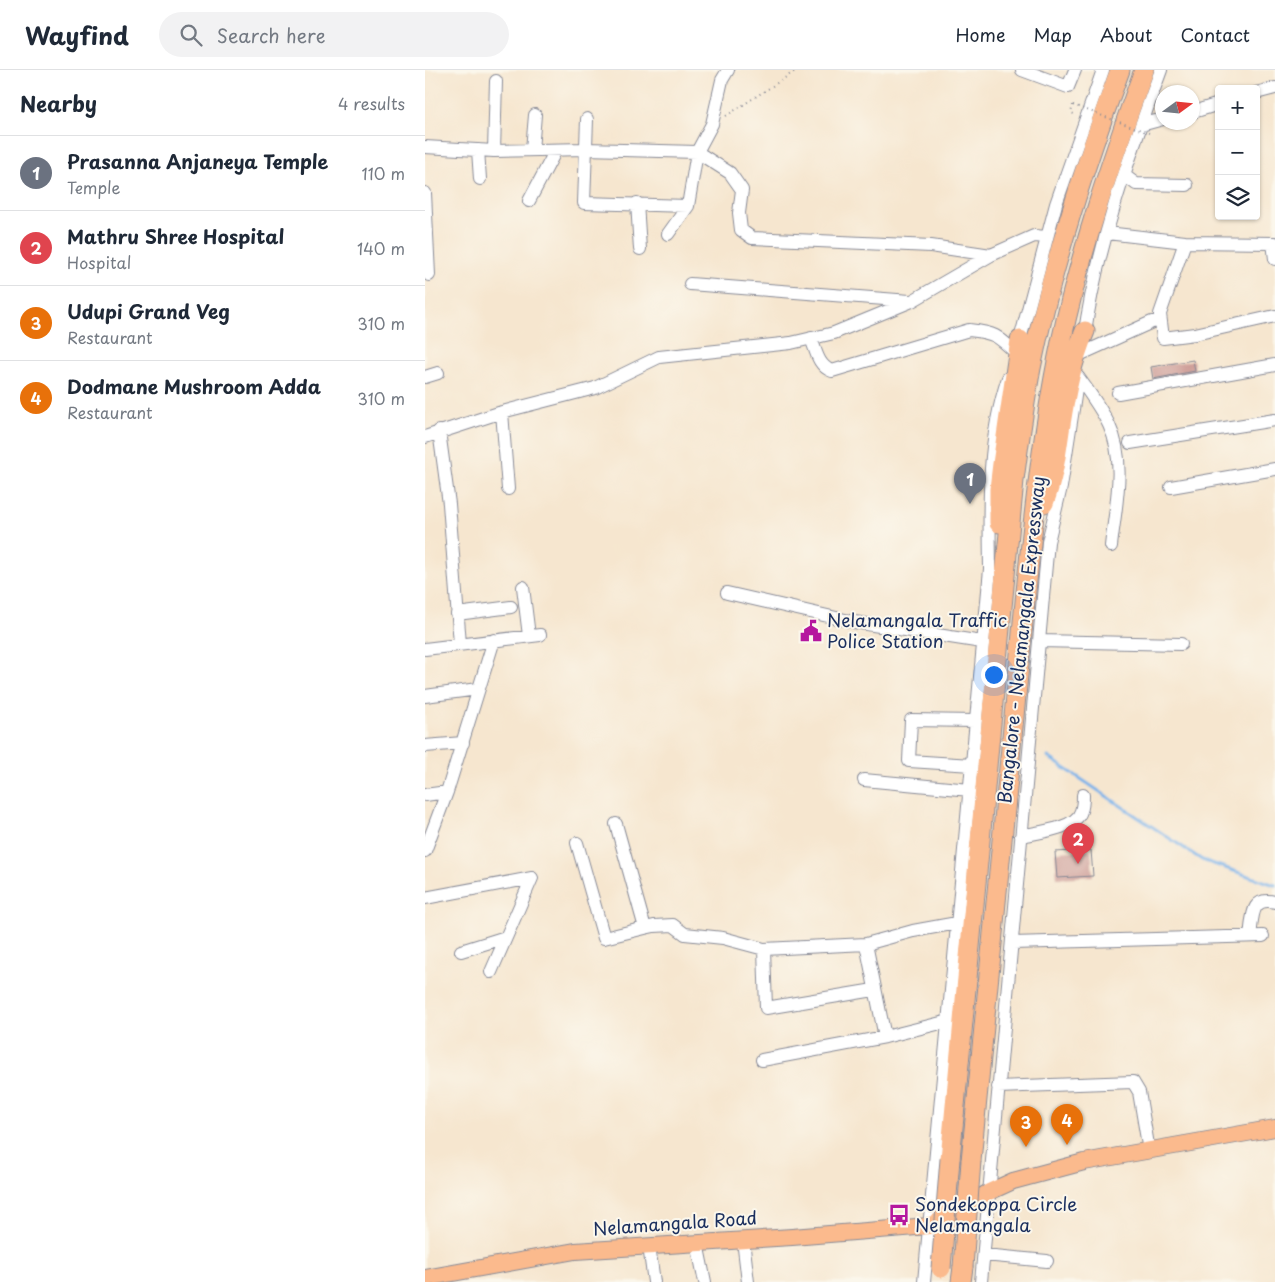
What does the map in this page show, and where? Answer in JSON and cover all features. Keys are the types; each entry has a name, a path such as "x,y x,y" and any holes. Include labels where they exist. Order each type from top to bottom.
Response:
{"highway":[{"name":"Bangalore - Nelamangala Expressway","path":"940,1275 1017,460 1031,368 1058,255 1120,70"},
{"name":"Bangalore - Nelamangala Expressway","path":"962,1275 971,1161 1033,530 1049,406 1079,268 1103,186 1144,70"},
{"path":"1033,530 1049,490 1055,467 1061,422 1074,356 1085,331"},
{"path":"1005,576 999,518 999,489 1018,347"}],"main road":[{"path":"929,1226 989,1192 1013,1181 1084,1162 1275,1128"},
{"name":"Nelamangala Road","path":"425,1278 575,1250 929,1226"}],"street":[{"path":"668,234 688,206 697,152 713,124 722,80 728,70"},
{"path":"1022,70 1068,87 1075,70"},
{"path":"924,1282 990,568 989,490 996,422 1056,204 1103,70"},
{"path":"981,1282 1047,542 1061,487 1093,287 1124,175 1145,128 1161,70"},
{"path":"494,151 496,81"},
{"path":"1260,92 1275,88"},
{"path":"1200,110 1215,105"},
{"path":"532,150 535,115"},
{"path":"587,118 583,203 637,203 688,206"},
{"path":"1145,128 1155,123"},
{"path":"425,147 494,151 586,149 697,152 731,173 741,190 739,213 741,230 752,238 931,246 991,255"},
{"path":"478,150 480,179"},
{"path":"529,201 556,150"},
{"path":"1124,175 1136,184 1187,186"},
{"path":"425,193 429,275"},
{"path":"637,203 640,249"},
{"path":"1107,233 1185,242 1274,243 1275,259"},
{"path":"425,437 502,412 595,388 659,357 791,343 833,332 912,301 991,255 1034,236 1047,237"},
{"path":"1185,242 1160,314 1163,338 1195,334 1275,316"},
{"path":"690,284 912,301"},
{"path":"1081,354 1152,322 1160,321"},
{"path":"811,338 819,360 825,369 832,371 969,330 989,332 1018,347"},
{"path":"1118,393 1275,365"},
{"path":"425,377 438,373"},
{"path":"1078,377 1110,427 1118,455 1119,473 1111,546"},
{"path":"502,412 508,489"},
{"path":"1130,443 1275,420"},
{"path":"439,431 449,504 459,644"},
{"path":"1171,487 1275,469"},
{"path":"425,649 535,635 523,587"},
{"path":"727,593 854,622 982,642"},
{"path":"457,614 511,607"},
{"path":"425,852 463,743 494,640"},
{"path":"1039,642 1181,644"},
{"path":"425,696 478,689"},
{"path":"972,765 909,761 911,720 975,721"},
{"path":"425,746 463,743"},
{"path":"864,780 970,790"},
{"path":"425,795 447,792"},
{"path":"1021,836 1064,826 1075,820 1081,812 1083,795"},
{"path":"616,824 645,928"},
{"path":"577,843 604,938 653,926 673,925 685,934 723,938 764,949 866,944 913,931 957,923"},
{"path":"425,898 533,878 491,972"},
{"path":"1250,936 1254,909 1259,902 1267,900 1275,902"},
{"path":"1012,943 1263,936"},
{"path":"461,950 506,937"},
{"path":"866,944 885,1037"},
{"path":"764,949 766,1008 874,990"},
{"path":"761,1060 885,1037 949,1021"},
{"path":"999,1086 1133,1082 1139,1092 1149,1151"},
{"path":"743,1240 748,1282"},
{"path":"697,1243 705,1282"},
{"path":"649,1246 654,1282"},
{"path":"983,1255 1047,1261"}],"path":[{"path":"713,124 797,70"},
{"path":"1071,113 1073,105 1145,128"}],"building":[{"path":"1193,360 1195,371 1153,379 1151,367"},
{"path":"1091,850 1093,876 1057,878 1055,852"}],"waterway":[{"path":"1048,757 1202,860 1275,885"}],"place":[{"name":"Prasanna Anjaneya Temple","path":"970,504"},
{"name":"Nelamangala Traffic Police Station","path":"811,631"},
{"name":"Mathru Shree Hospital","path":"1078,864"},
{"name":"Dodmane Mushroom Adda","path":"1067,1145"},
{"name":"Udupi Grand Veg","path":"1026,1147"},
{"name":"Sondekoppa Circle Nelamangala","path":"899,1215"}]}
